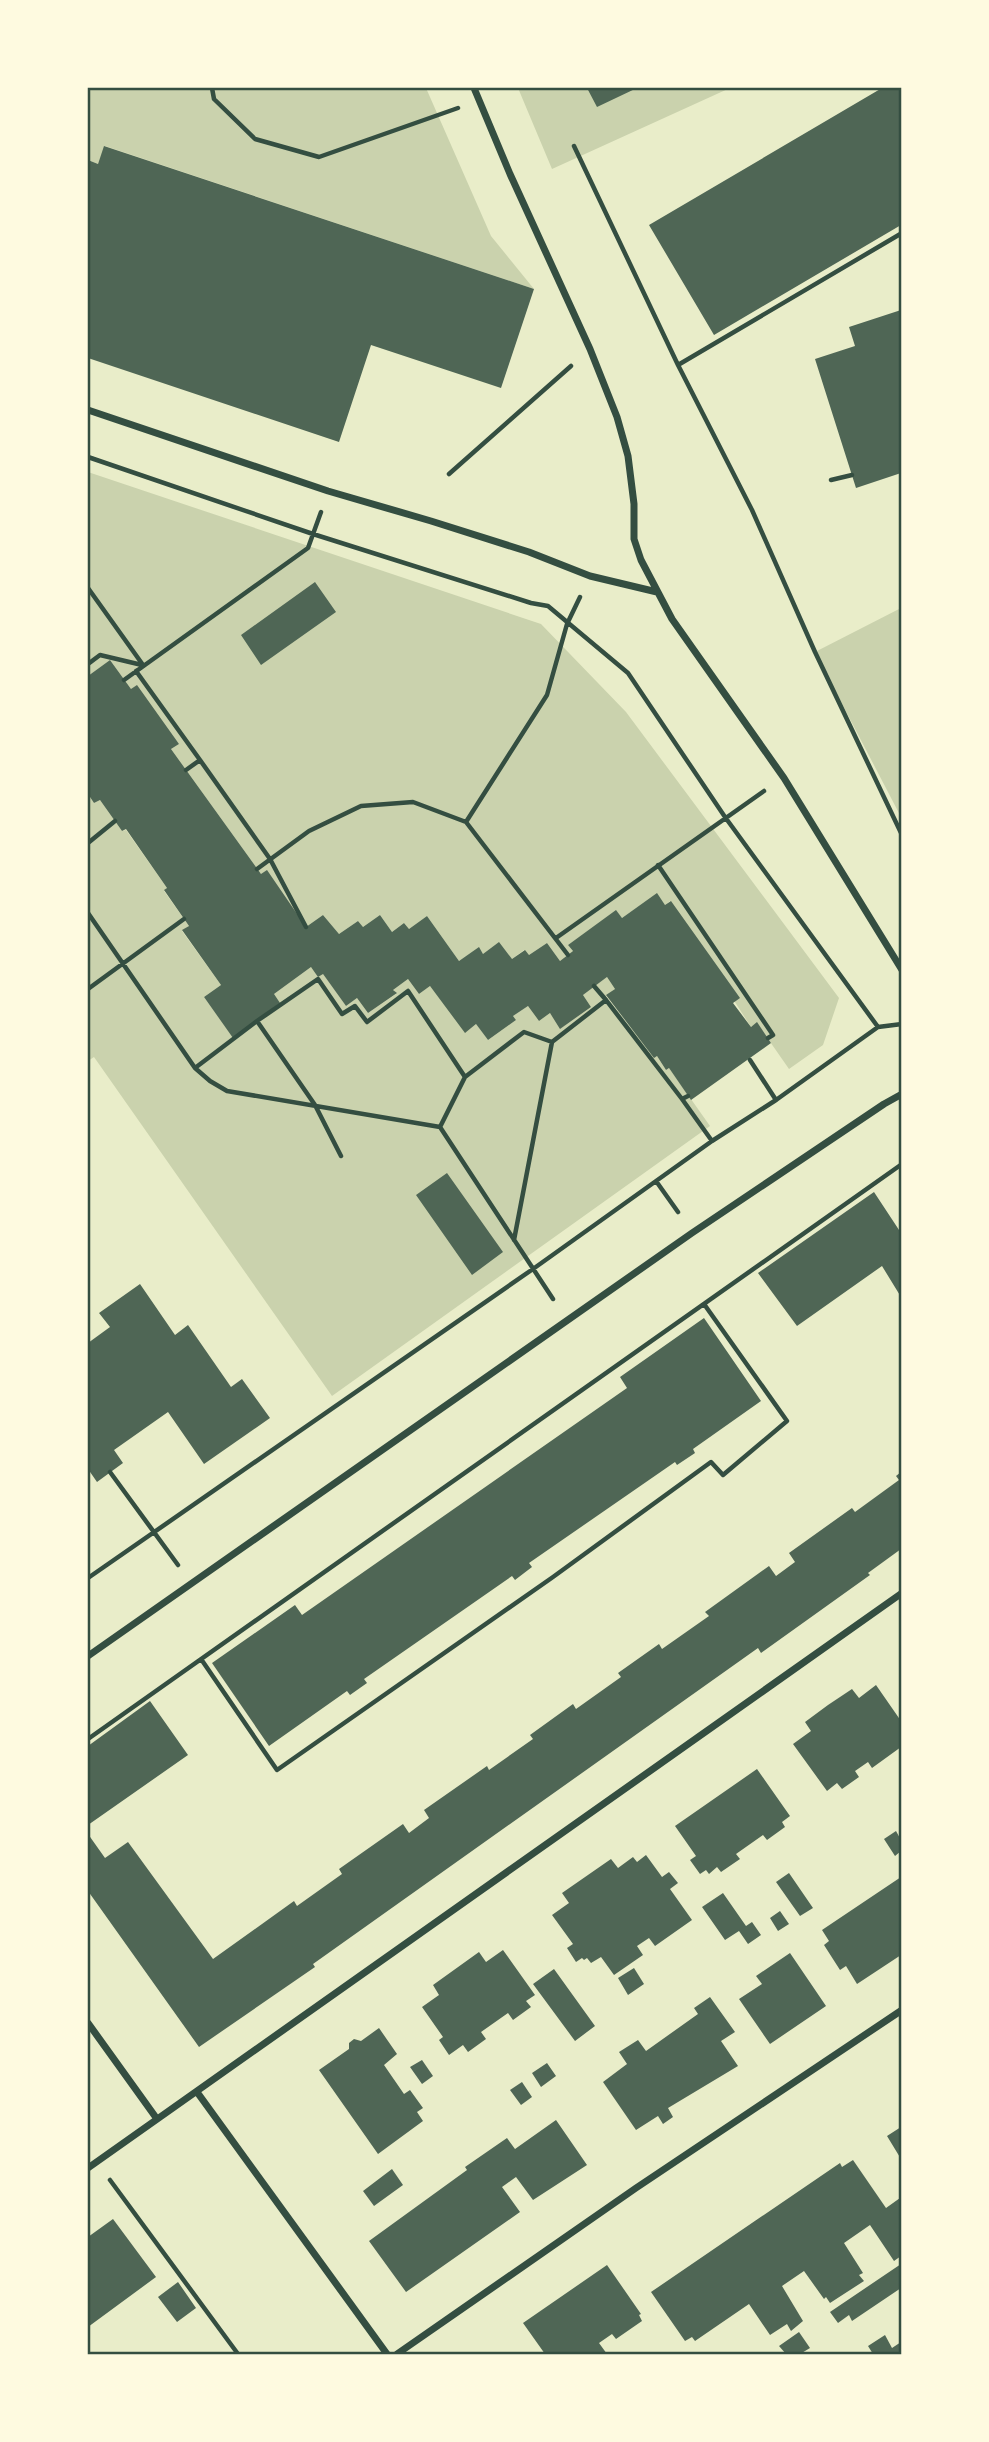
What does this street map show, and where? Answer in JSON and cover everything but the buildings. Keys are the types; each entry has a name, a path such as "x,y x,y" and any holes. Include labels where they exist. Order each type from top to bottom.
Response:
{"street":[{"path":"474,88 590,349 617,417 628,456 634,504 634,539 657,592 693,650 784,778 901,970"},
{"path":"88,410 328,491 492,540 590,576 657,592"},
{"path":"88,1656 692,1233 901,1094"},
{"path":"88,2168 901,1593"},
{"path":"397,2354 636,2188 901,2010"},
{"path":"88,2023 157,2119"},
{"path":"197,2092 387,2354"}],"path":[{"path":"212,88 214,99 255,139 319,157 479,100"},
{"path":"574,146 678,365 752,510 815,652 901,832"},
{"path":"678,365 901,233"},
{"path":"449,474 590,349"},
{"path":"88,457 313,534 531,603 548,606 628,673 726,817 878,1027"},
{"path":"831,480 852,475"},
{"path":"124,680 309,548 328,491"},
{"path":"466,822 547,695 567,624 590,576"},
{"path":"88,588 143,665"},
{"path":"88,664 100,655 143,665"},
{"path":"136,671 270,859 306,927"},
{"path":"186,770 200,760"},
{"path":"556,938 784,778"},
{"path":"257,869 309,831 361,806 413,802 466,822 568,954"},
{"path":"88,843 115,821"},
{"path":"658,865 773,1035 768,1038"},
{"path":"88,913 195,1068 210,1081 227,1091 440,1127 568,1322"},
{"path":"88,989 184,919"},
{"path":"195,1068 319,977 342,1014 355,1006 367,1021 408,991 465,1077"},
{"path":"594,986 682,1098 712,1141"},
{"path":"514,1240 552,1042 606,1000"},
{"path":"257,1021 315,1105 341,1156"},
{"path":"88,1578 878,1027 901,1024"},
{"path":"440,1127 465,1077 524,1032 552,1042"},
{"path":"750,1060 776,1100"},
{"path":"682,1098 688,1096"},
{"path":"88,1739 901,1164"},
{"path":"656,1181 692,1233"},
{"path":"201,1659 277,1770 553,1577 711,1462 723,1475 787,1421 704,1304"},
{"path":"110,1472 192,1582"},
{"path":"97,2161 238,2354"}],"green space":[{"path":"88,88 426,88 491,236 534,289 105,146 98,164 88,160"},
{"path":"518,88 730,88 552,169"},
{"path":"88,472 541,624 626,712 839,998 823,1045 789,1069 757,1023 751,1027 670,901 665,905 657,894 622,918 616,911 568,945 573,951 560,961 547,943 529,955 524,950 512,959 483,954 479,948 459,961 427,916 409,929 404,923 392,932 380,915 363,927 358,921 339,934 323,915 306,927 261,874 171,749 179,744 131,689 110,660 88,676"},
{"path":"901,608 901,817 815,652"},
{"path":"88,794 94,803 100,800 122,831 126,830 167,888 164,891 189,926 182,931 221,985 204,997 233,1037 274,994 311,967 323,974 346,1006 357,998 368,1013 396,994 393,990 408,979 419,994 430,986 466,1032 476,1024 488,1040 516,1020 513,1016 528,1006 539,1021 550,1013 561,1028 591,1007 583,995 607,977 615,989 606,996 654,1057 657,1056 666,1070 669,1068 710,1126 332,1396 94,1057 88,1061"}]}
